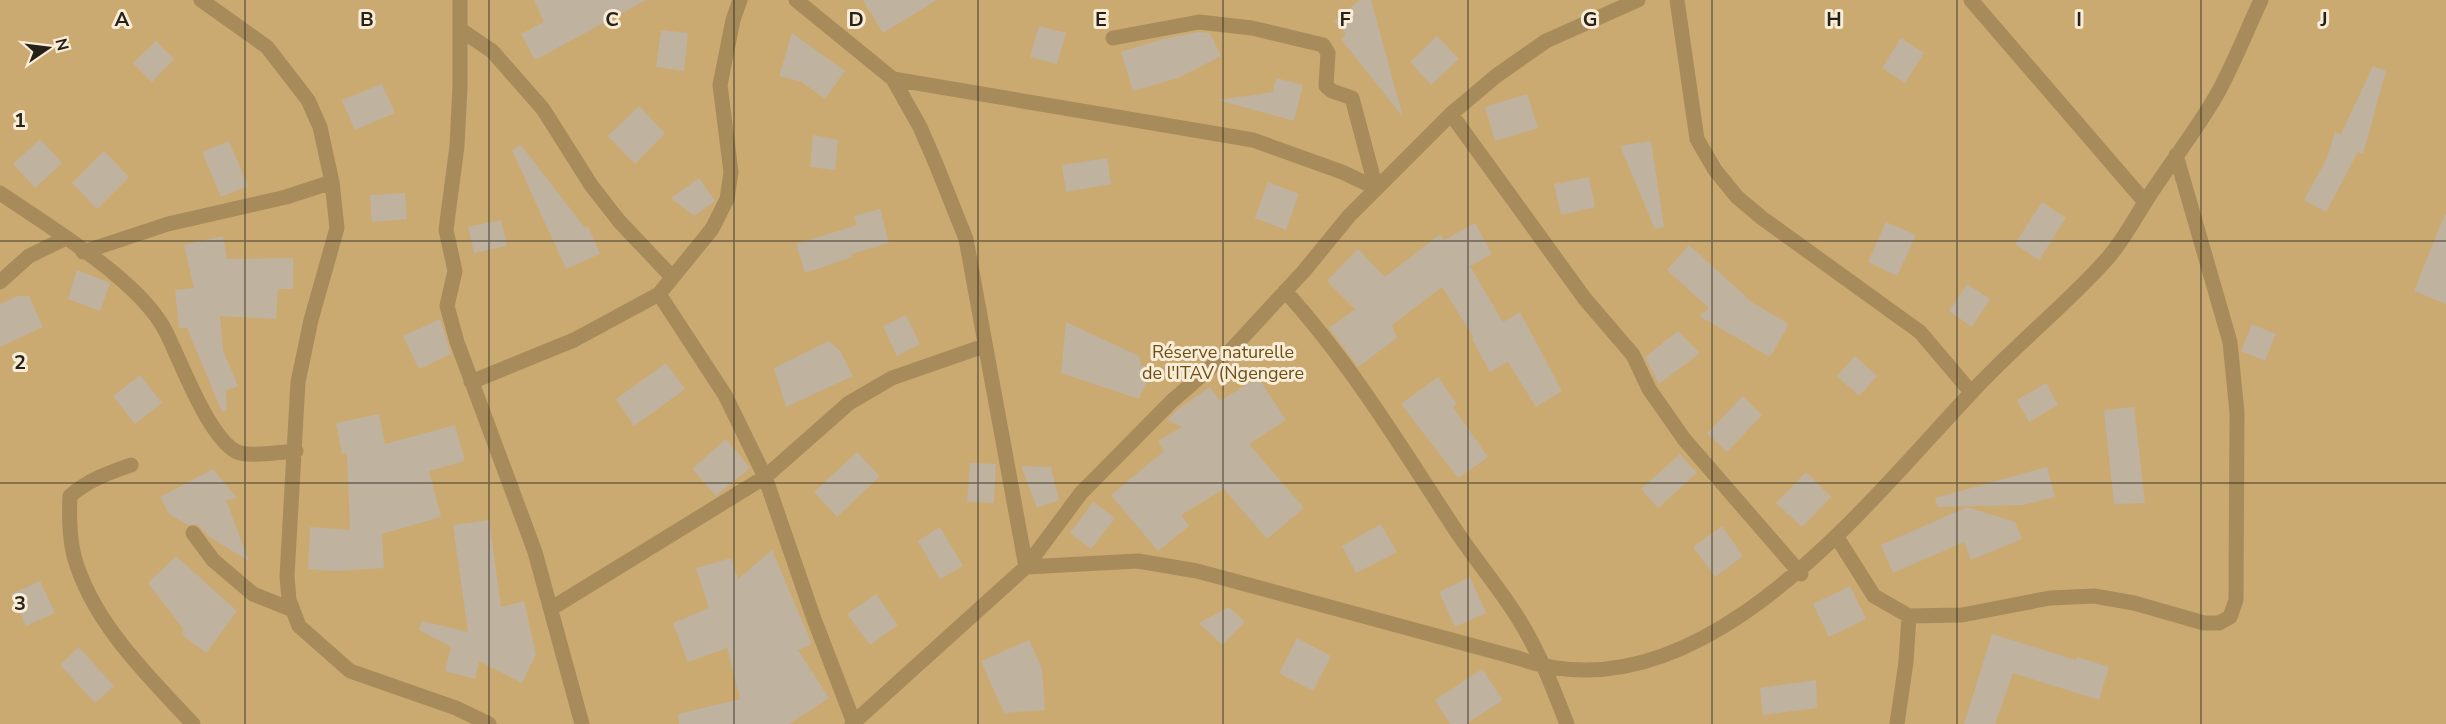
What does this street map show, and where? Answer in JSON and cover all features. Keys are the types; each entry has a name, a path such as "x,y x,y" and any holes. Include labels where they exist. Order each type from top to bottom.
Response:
{"street":[{"path":"201,0 267,47 308,100 320,126 332,182 337,228 311,320 298,382 296,451 287,576 293,610 299,626 350,671 456,708 489,724"},
{"path":"460,0 457,146 446,230 455,271 447,306 471,382 535,552 582,724"},
{"path":"471,382 574,340 659,294 712,229 727,199 731,172 720,85 733,20 740,0"},
{"path":"796,0 893,79 920,127 966,239 1026,567"},
{"path":"659,294 725,395 765,477 853,724 1026,567 1081,493 1172,401 1231,350 1376,188 1408,159 1451,114 1496,76 1546,41 1638,0"},
{"path":"1677,0 1697,139 1715,170 1737,197 1762,218 1920,332 1971,392"},
{"path":"1971,0 2145,202"},
{"path":"1026,567 1138,561 1197,571 1518,658 1546,670 1605,675 1662,663 1712,640 1801,574 1838,538 1971,392 2108,258 2216,95 2261,0"},
{"path":"1113,38 1199,22 1252,28 1323,45 1328,53 1326,86 1332,91 1352,98 1376,188"},
{"path":"461,30 492,51 543,109 591,185 619,221 672,277"},
{"path":"893,79 1253,140 1342,172 1376,188"},
{"path":"1451,114 1585,299 1633,355 1649,389 1684,439 1801,574"},
{"path":"1838,538 1874,596 1909,616 1962,615 2050,598 2094,596 2134,603 2204,623 2219,623 2230,616 2236,600 2237,436 2230,342 2176,155"},
{"path":"83,252 168,224 286,197 332,182"},
{"path":"0,193 132,287 166,330 182,370 222,441 239,454 296,451"},
{"path":"0,282 29,256 64,239"},
{"path":"1285,291 1311,319 1383,420 1460,538 1523,627 1546,670 1567,724"},
{"path":"552,608 765,477 849,403 892,378 984,346"},
{"path":"131,465 99,476 82,485 70,496 69,524 74,556 88,592 111,628 153,682 193,724"},
{"path":"193,533 213,561 253,594 293,610"},
{"path":"1897,724 1909,616"}],"green space":[{"name":"Réserve naturelle de l'ITAV (Ngengere","path":"0,0 2446,0 2446,724 0,724"}],"building":[{"path":"534,0 646,0 535,60 521,34 544,22"},
{"path":"863,0 937,0 883,33"},
{"path":"1360,0 1371,0 1403,117 1341,39 1346,34 1334,21"},
{"path":"1039,26 1066,33 1057,64 1030,57"},
{"path":"661,30 688,33 684,71 656,67"},
{"path":"1199,32 1210,33 1221,56 1178,78 1133,91 1121,52 1163,39"},
{"path":"792,33 845,71 825,99 802,82 779,76"},
{"path":"1437,36 1459,59 1431,85 1410,62"},
{"path":"1901,38 1924,53 1905,83 1882,68"},
{"path":"156,41 174,59 152,82 133,63"},
{"path":"2373,66 2386,71 2363,154 2358,152 2326,212 2304,200 2327,158 2335,132 2341,134"},
{"path":"1276,78 1303,85 1294,121 1218,100 1273,92"},
{"path":"382,84 395,113 355,130 342,100"},
{"path":"1527,94 1538,128 1495,141 1485,107"},
{"path":"639,106 665,133 635,164 608,136"},
{"path":"813,135 838,140 835,170 810,167"},
{"path":"40,139 62,163 35,188 13,164"},
{"path":"229,141 248,186 221,197 202,152"},
{"path":"1651,141 1664,227 1655,229 1620,146"},
{"path":"521,145 585,228 588,226 600,254 566,269 512,150"},
{"path":"104,151 129,177 97,209 72,183"},
{"path":"1107,158 1111,184 1066,192 1062,165"},
{"path":"1589,177 1595,207 1561,215 1554,184"},
{"path":"699,178 715,201 694,216 671,198"},
{"path":"1268,182 1299,194 1286,230 1255,218"},
{"path":"405,193 407,219 372,222 370,195"},
{"path":"2042,202 2066,218 2039,260 2015,244"},
{"path":"880,209 889,243 851,254 852,257 805,273 796,244 857,225 854,216"},
{"path":"2446,215 2446,304 2414,291"},
{"path":"501,220 507,246 474,253 468,227"},
{"path":"1886,222 1916,235 1897,276 1868,262"},
{"path":"1475,223 1492,254 1470,266 1503,322 1520,312 1562,391 1536,407 1508,362 1490,372 1472,339 1474,338 1442,287 1392,325 1397,338 1358,367 1329,328 1355,309 1327,281 1358,249 1385,277 1440,234 1444,240"},
{"path":"223,236 227,259 293,258 293,289 278,289 276,319 220,316 223,350 238,386 226,391 227,410 222,412 187,328 179,328 175,290 194,288 184,245"},
{"path":"1689,245 1753,303 1789,324 1770,357 1699,316 1709,308 1667,270"},
{"path":"77,270 110,283 100,311 68,299"},
{"path":"1967,284 1990,299 1972,327 1949,311"},
{"path":"18,296 29,296 43,327 0,347 0,304"},
{"path":"906,315 920,344 897,356 883,326"},
{"path":"440,319 451,354 419,369 403,336"},
{"path":"1066,322 1139,356 1141,366 1154,366 1139,399 1061,373"},
{"path":"2252,324 2276,334 2265,361 2241,351"},
{"path":"1678,331 1700,353 1659,384 1645,357"},
{"path":"829,341 840,351 853,376 786,407 774,368"},
{"path":"1855,356 1877,376 1859,396 1837,376"},
{"path":"666,363 685,389 634,426 616,399"},
{"path":"140,375 162,403 135,424 113,396"},
{"path":"1258,377 1286,420 1249,444 1304,508 1267,539 1224,489 1181,515 1189,526 1158,551 1111,495 1164,451 1158,441 1182,427 1167,420 1177,410 1210,387 1220,401"},
{"path":"1438,377 1457,404 1453,407 1488,457 1458,478 1401,404"},
{"path":"2046,383 2058,405 2029,422 2017,400"},
{"path":"1743,396 1762,415 1727,452 1707,433"},
{"path":"2134,407 2145,503 2114,504 2104,410"},
{"path":"379,414 385,444 455,425 465,461 429,471 441,517 382,534 384,568 335,571 308,569 310,527 350,530 347,453 342,454 336,423"},
{"path":"726,439 750,468 716,496 692,469"},
{"path":"857,452 880,476 837,517 814,492"},
{"path":"1680,454 1697,473 1658,508 1641,489"},
{"path":"970,463 996,464 994,503 967,502"},
{"path":"1021,466 1051,467 1059,500 1037,508"},
{"path":"2047,467 2055,497 2023,505 1937,507 1935,498"},
{"path":"213,469 237,498 226,500 249,561 208,536 197,524 188,525 169,514 160,497"},
{"path":"1806,472 1831,497 1802,527 1776,503"},
{"path":"1093,502 1115,518 1091,549 1070,533"},
{"path":"1967,507 2015,522 2022,539 1971,560 1964,542 1893,573 1881,545"},
{"path":"489,520 501,607 524,601 536,654 522,683 479,661 475,679 445,671 451,647 419,630 422,621 468,632 453,525"},
{"path":"1381,524 1397,552 1356,573 1342,546"},
{"path":"1722,526 1743,556 1715,577 1693,547"},
{"path":"940,527 963,566 940,579 918,541"},
{"path":"772,550 812,644 798,650 829,698 789,724 679,724 678,714 740,699 727,648 688,662 673,623 709,608 696,568 731,558 738,579"},
{"path":"176,556 237,611 206,653 181,634 184,630 148,583"},
{"path":"1470,577 1486,613 1455,627 1439,592"},
{"path":"40,581 55,613 26,626 11,594"},
{"path":"1850,586 1866,619 1829,637 1813,604"},
{"path":"876,594 898,625 870,645 847,614"},
{"path":"1229,607 1245,622 1222,645 1199,623"},
{"path":"1992,634 2076,660 2077,657 2109,667 2099,700 2013,673 1995,724 1964,724"},
{"path":"1297,638 1331,656 1313,691 1279,673"},
{"path":"1029,640 1042,668 1045,710 1004,713 981,661"},
{"path":"79,647 114,686 95,703 60,665"},
{"path":"1482,669 1503,700 1466,724 1450,724 1435,700"},
{"path":"1816,680 1817,708 1763,715 1760,688"}]}
